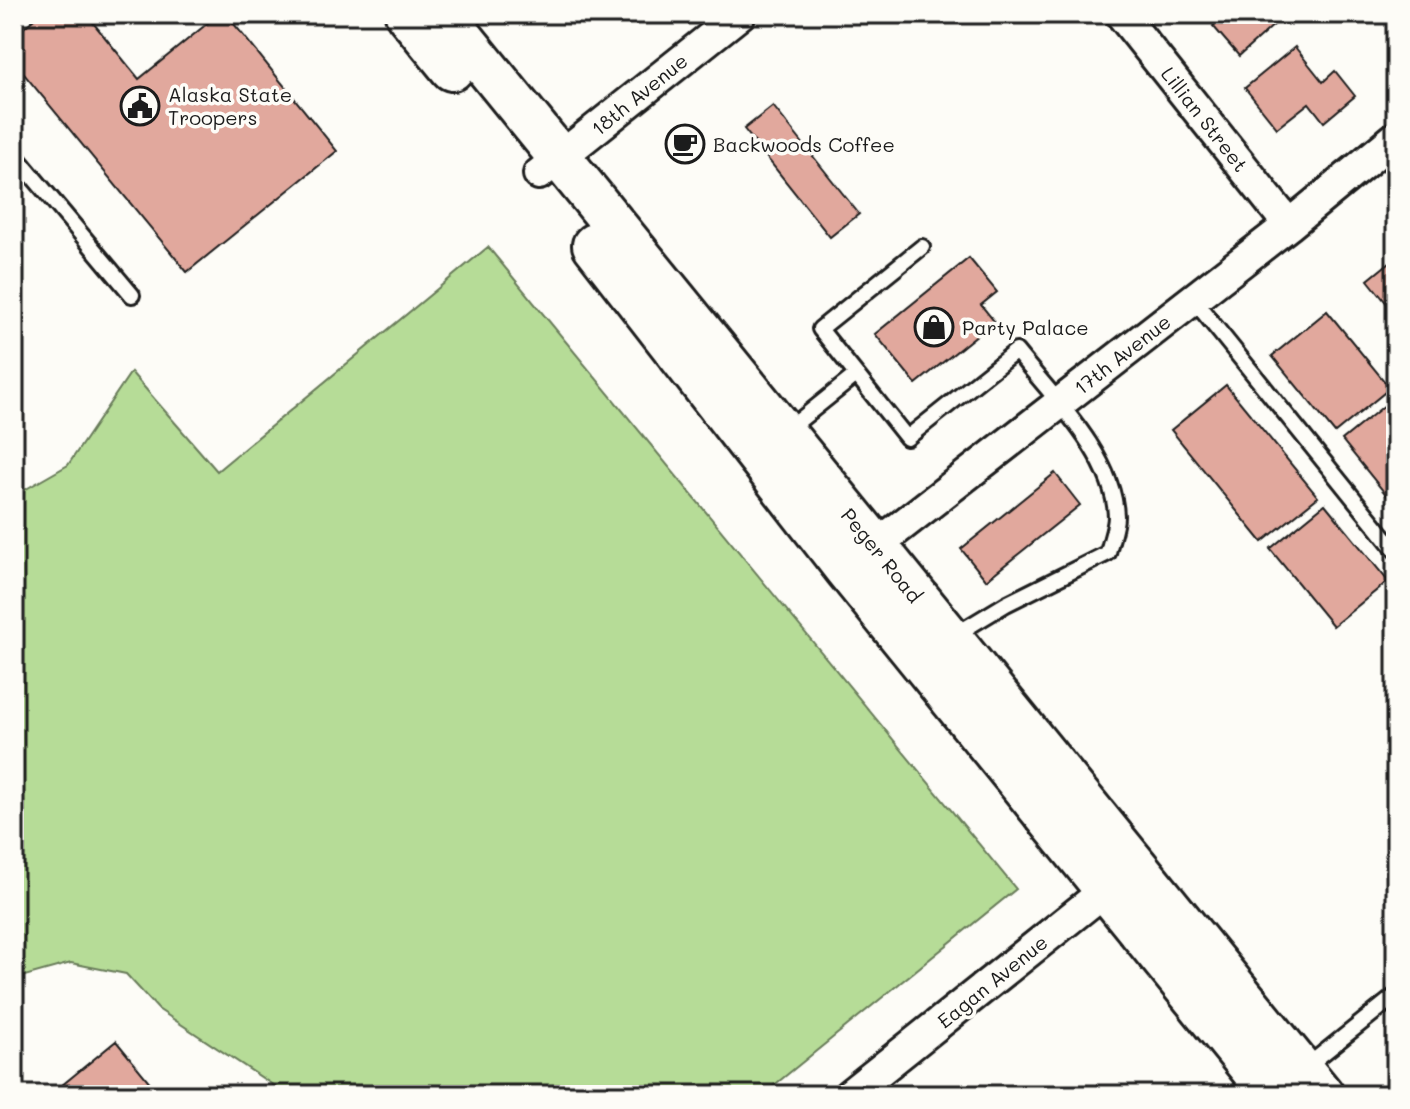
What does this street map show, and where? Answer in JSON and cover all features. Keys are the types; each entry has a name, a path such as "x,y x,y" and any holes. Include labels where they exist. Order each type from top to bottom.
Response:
{"main road":[{"name":"Peger Road","path":"407,14 549,166"},
{"name":"Peger Road","path":"443,14 549,166 860,558 1120,879 1299,1087"},
{"name":"Peger Road","path":"860,558 950,639 1120,879"}],"street":[{"name":"18th Avenue","path":"549,166 740,14"},
{"name":"Lillian Street","path":"1121,14 1289,225"},
{"name":"17th Avenue","path":"860,558 1393,145"},
{"name":"Eagan Avenue","path":"849,1095 1120,879"}],"lane":[{"path":"14,154 132,295"},
{"path":"922,247 820,329 907,438 1016,351 1092,447 1109,481 1116,518 1108,553 1006,604 950,639"},
{"path":"1193,299 1396,551"},
{"path":"770,444 856,375"},
{"path":"1299,1087 1396,995"}],"green space":[{"path":"488,247 1016,889 762,1095 288,1095 158,1009 126,974 71,963 14,979 14,496 68,465 131,372 217,471"}],"building":[{"path":"40,14 86,14 139,79 219,14 226,14 337,151 187,272 14,62 14,36"},
{"path":"1225,14 1284,16 1239,56 1213,26"},
{"path":"1295,47 1323,82 1335,71 1355,96 1324,122 1309,103 1277,128 1245,88"},
{"path":"773,106 859,214 830,237 744,129"},
{"path":"1396,257 1396,315 1368,280"},
{"name":"Party Palace","path":"969,258 997,292 981,305 994,321 916,384 875,334"},
{"path":"1327,311 1390,388 1335,433 1272,356"},
{"path":"1226,385 1318,497 1262,542 1171,430"},
{"path":"1396,396 1396,507 1342,440"},
{"path":"1055,473 1080,505 986,580 961,549"},
{"path":"1325,504 1388,581 1333,626 1270,549"},
{"path":"116,1041 156,1090 150,1095 50,1095"}],"place":[{"name":"Alaska State Troopers","path":"140,106"},
{"name":"Backwoods Coffee","path":"685,144"},
{"name":"Party Palace","path":"934,327"}]}
